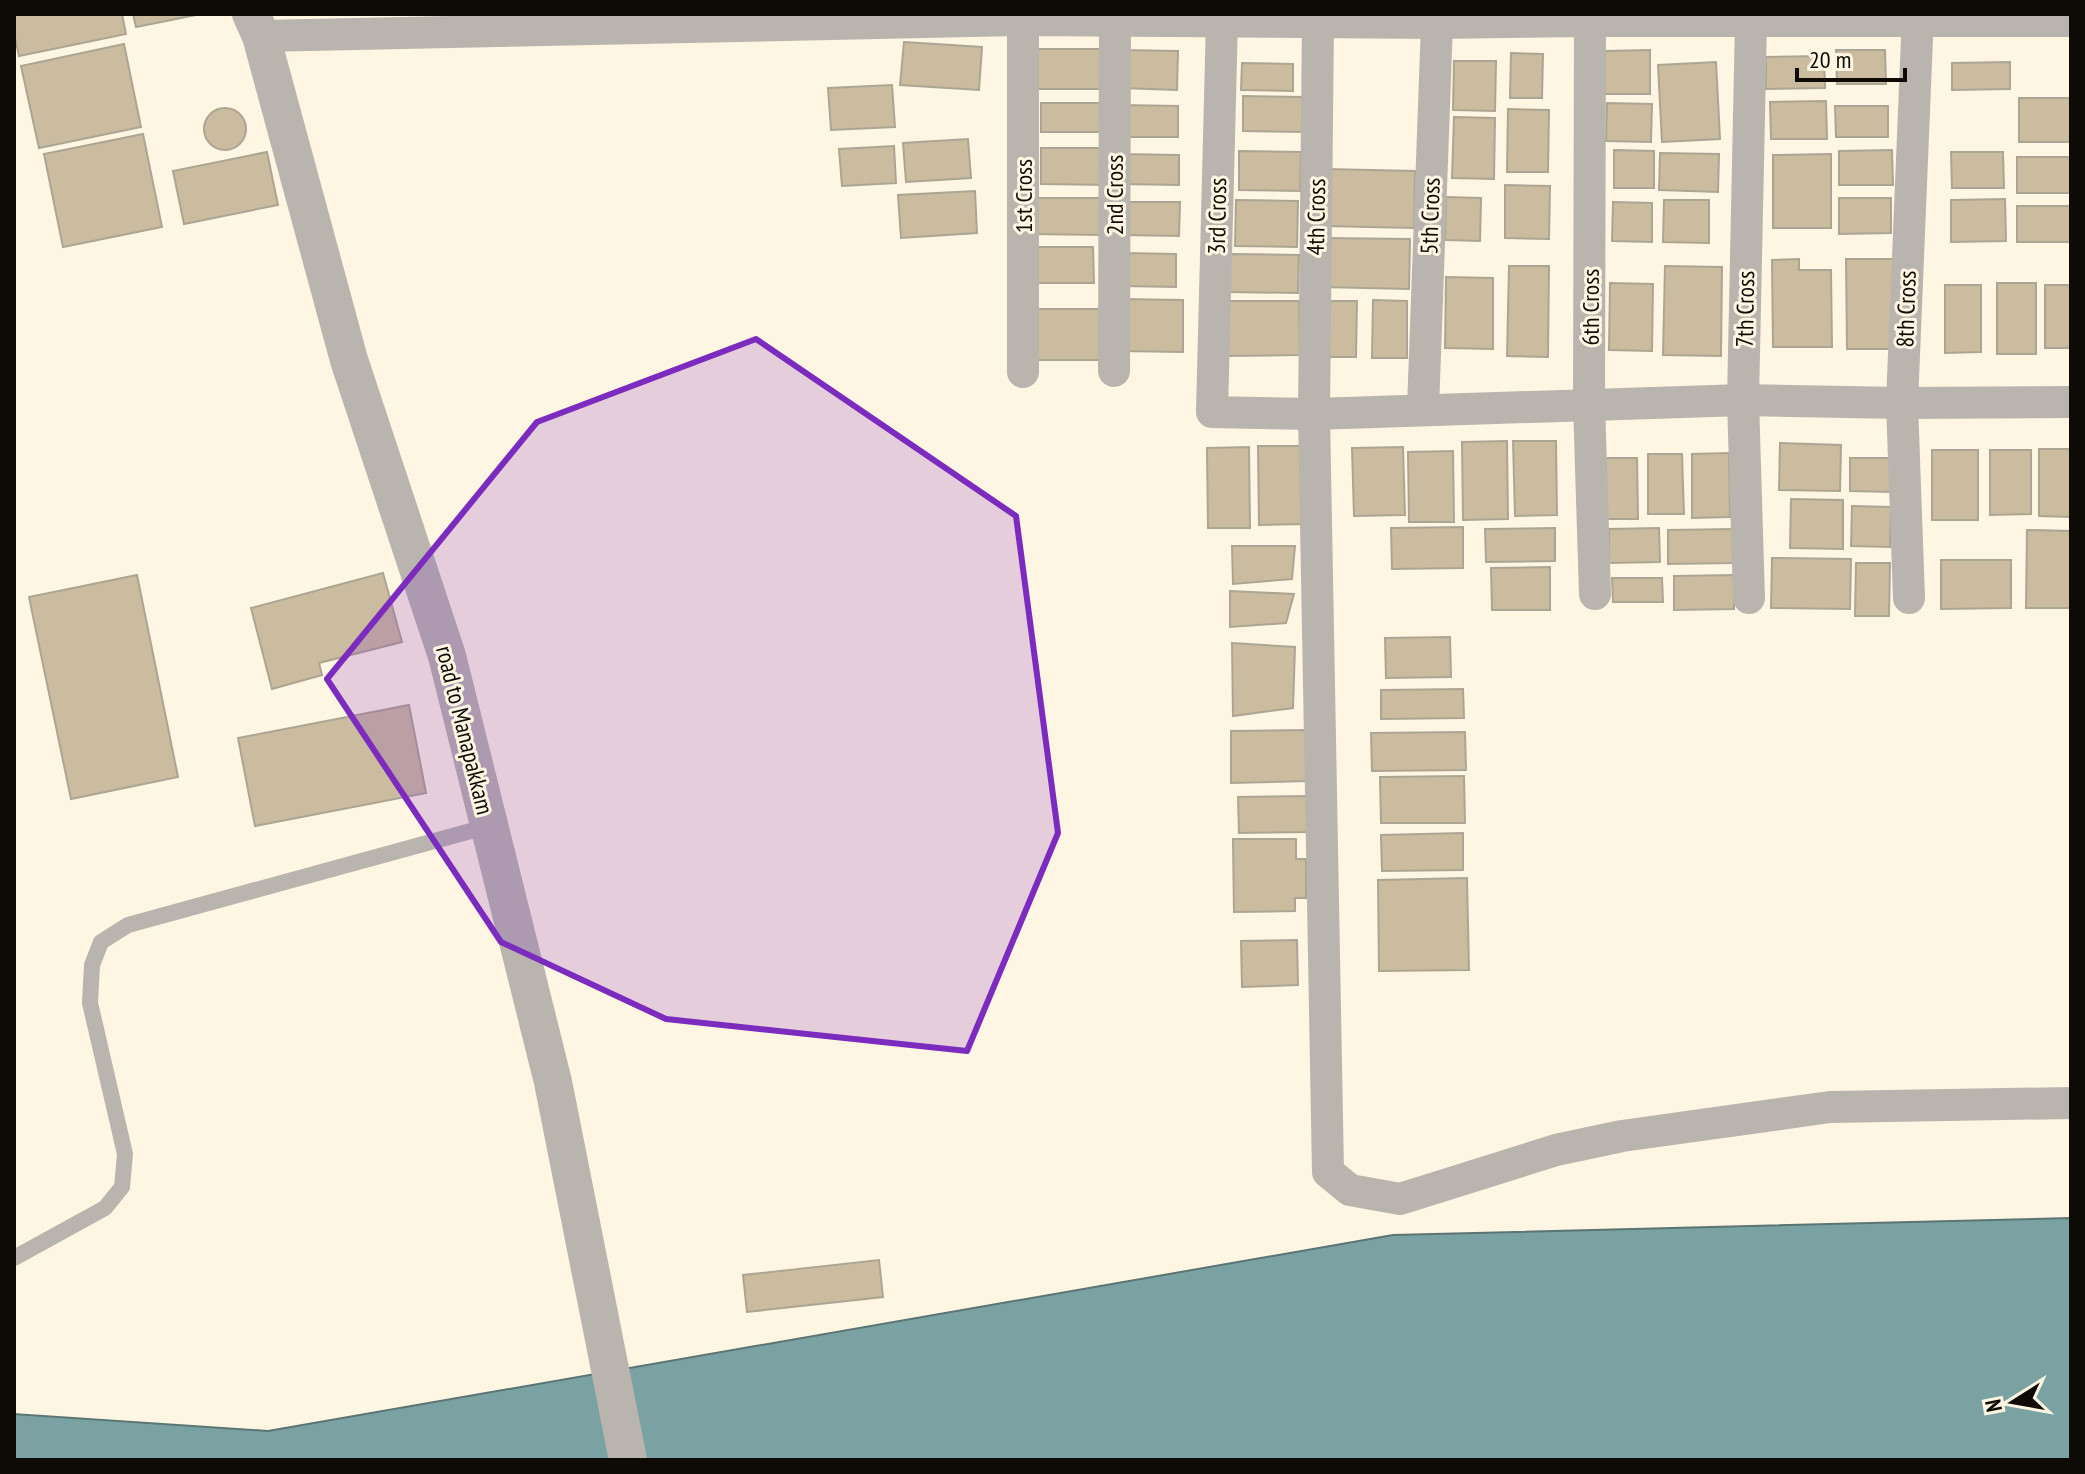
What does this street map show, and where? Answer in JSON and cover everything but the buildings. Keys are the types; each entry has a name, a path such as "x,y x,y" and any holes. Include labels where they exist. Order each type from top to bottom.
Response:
{"street":[{"path":"256,25 1023,20 1437,23 1918,17 2071,21"},
{"name":"8th Cross","path":"1909,598 1902,403 1918,17"},
{"name":"1st Cross","path":"1023,20 1023,372"},
{"name":"2nd Cross","path":"1114,371 1115,20"},
{"name":"3rd Cross","path":"1222,20 1212,412 1314,414"},
{"name":"4th Cross","path":"1318,21 1314,414 1328,1172 1350,1190 1400,1199 1556,1150 1654,1132 1830,1107 2071,1103"},
{"name":"6th Cross","path":"1590,21 1589,404 1595,594"},
{"name":"7th Cross","path":"1749,598 1743,400 1751,21"},
{"name":"5th Cross","path":"1423,409 1437,23"},
{"name":"road to Manapakkam","path":"256,25 349,360 447,656 553,1082 628,1460"},
{"path":"1314,414 1743,400 2071,402"}],"lane":[{"path":"14,1258 105,1208 122,1187 125,1154 90,1003 92,965 101,942 128,925 489,826"}],"highlighted area":[{"path":"756,339 1016,516 1058,833 967,1051 666,1019 501,942 327,679 537,422"}],"water":[{"path":"2071,1218 2071,1460 14,1460 14,1414 268,1431 1393,1235"}]}
